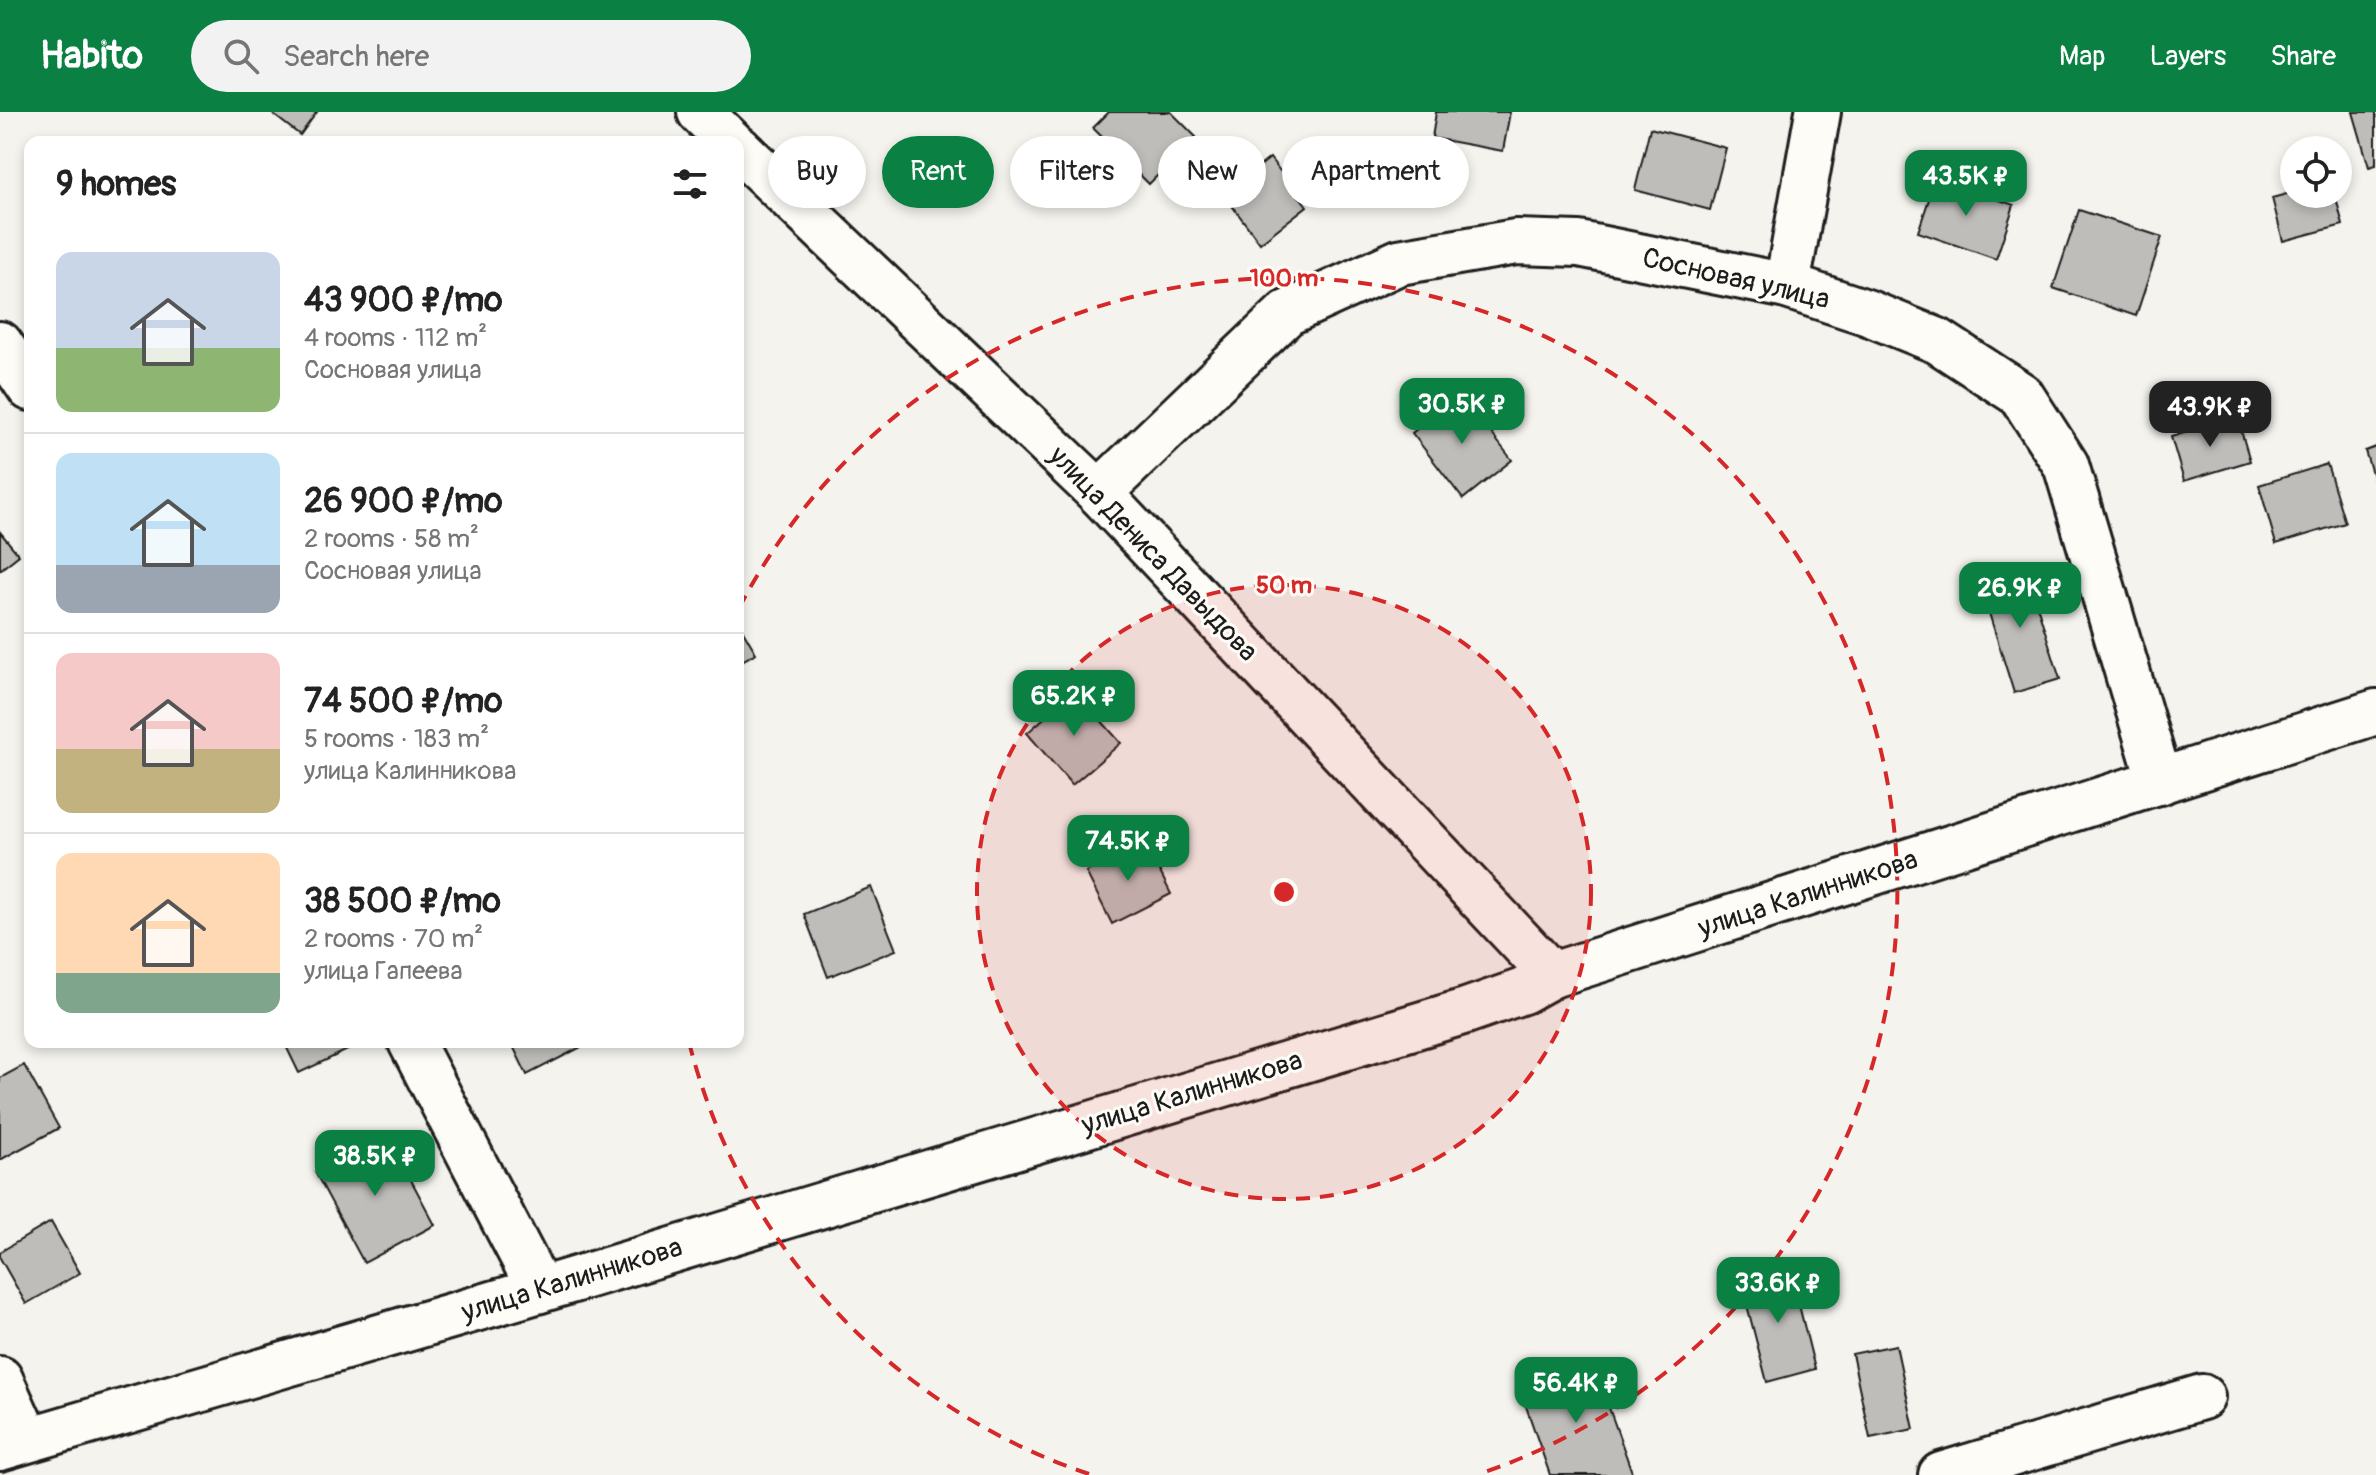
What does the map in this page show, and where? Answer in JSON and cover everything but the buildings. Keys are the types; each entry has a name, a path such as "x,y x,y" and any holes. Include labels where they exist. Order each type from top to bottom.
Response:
{"street":[{"path":"700,112 725,136"},
{"path":"1787,286 1818,112"},
{"name":"улица Дениса Давыдова","path":"744,154 1099,493 1552,975"},
{"name":"Сосновая улица","path":"1099,493 1287,313 1399,262 1516,242 1579,244 1787,286 1866,312 1938,341 2021,395 2066,465 2160,782"},
{"path":"0,344 24,379"},
{"name":"улица Калинникова","path":"14,1443 540,1290 1466,1011 1523,991 1552,975 2376,712"},
{"path":"414,1048 540,1290"},
{"path":"0,1379 14,1443"},
{"path":"1941,1475 2202,1397"}]}
